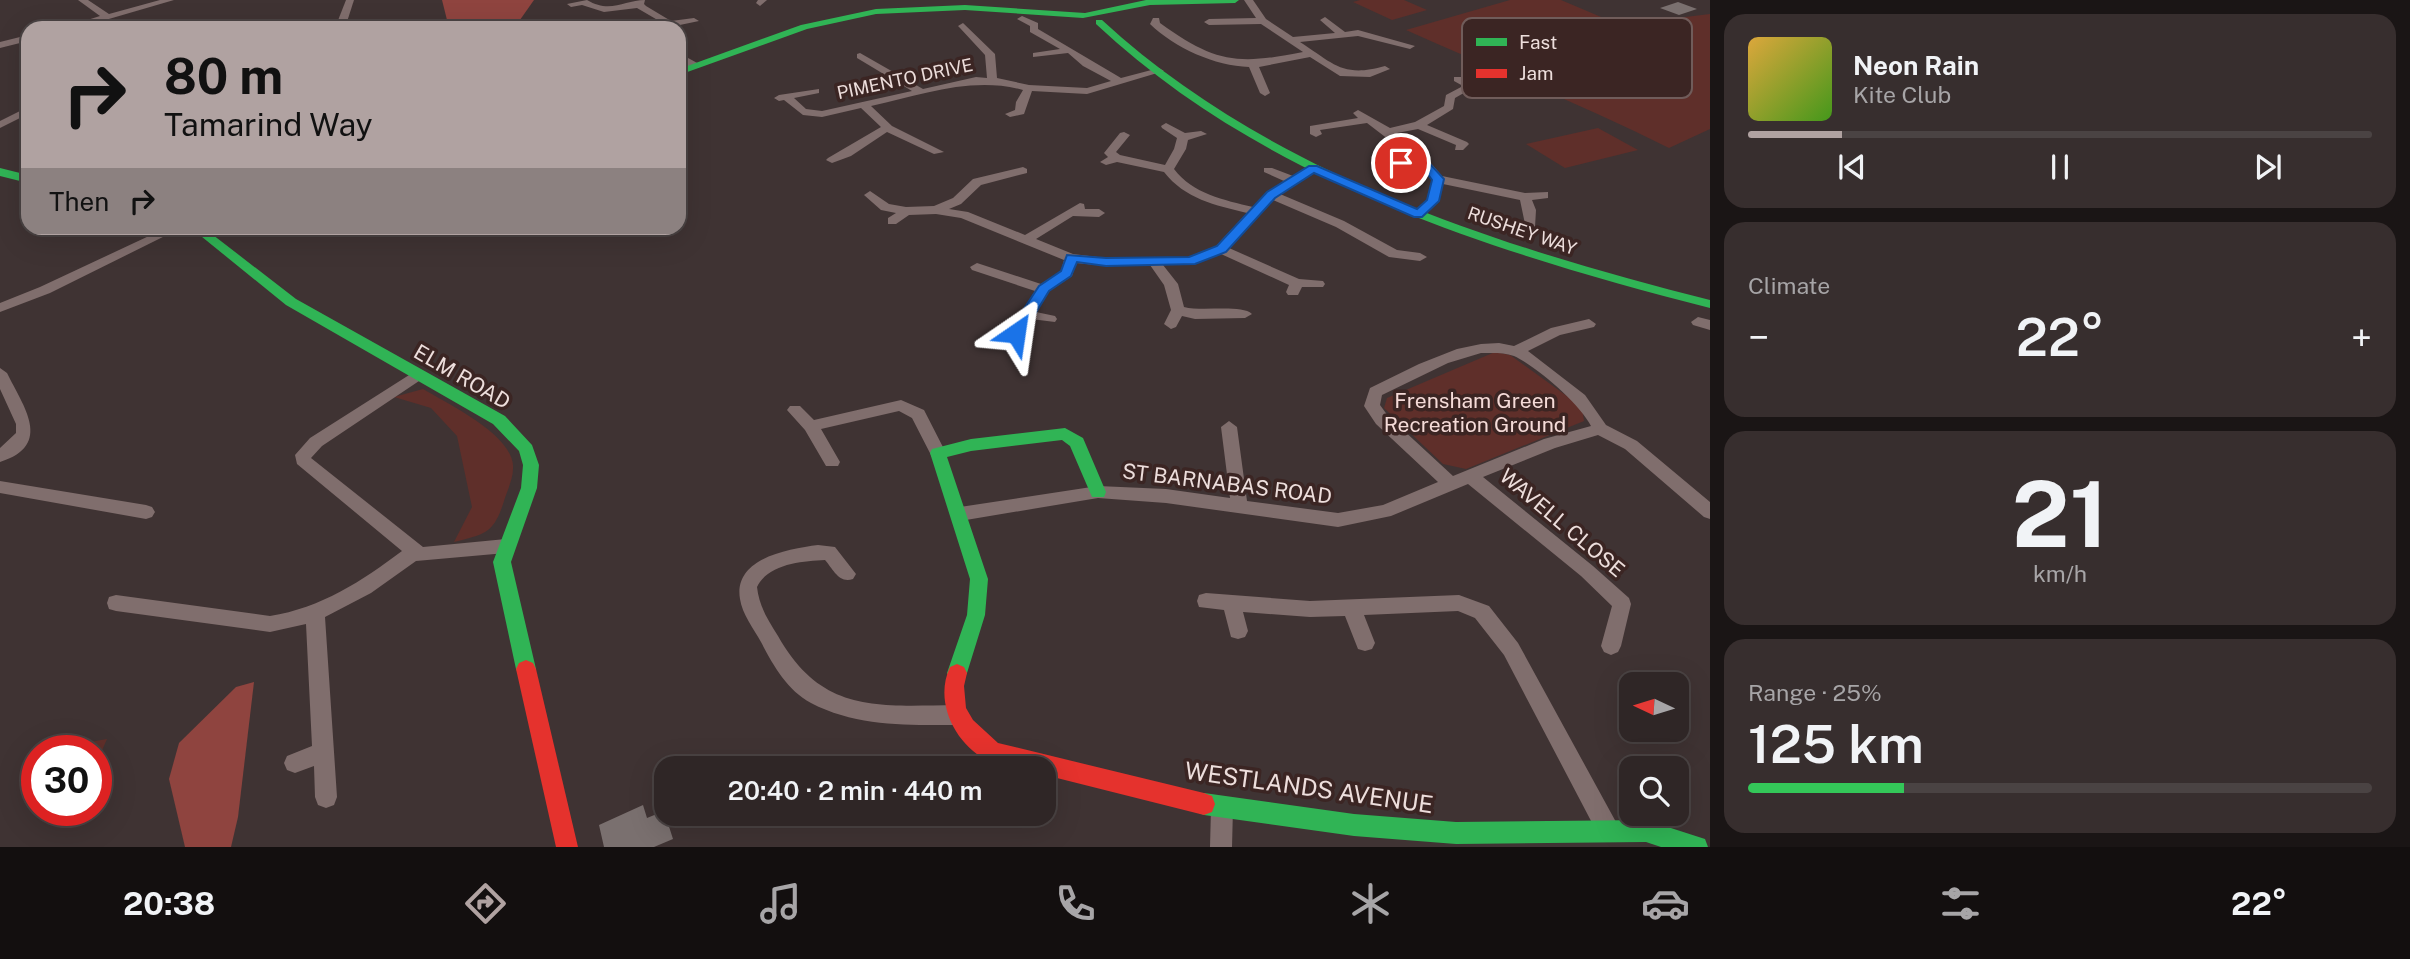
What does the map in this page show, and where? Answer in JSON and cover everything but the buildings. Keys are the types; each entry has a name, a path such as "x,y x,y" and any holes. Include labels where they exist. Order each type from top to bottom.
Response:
{"street":[{"path":"82,0 107,17"},
{"path":"92,21 170,0"},
{"path":"342,21 350,0"},
{"path":"687,69 822,22 914,5 1044,12 1089,19 1117,9 1175,0 1236,0"},
{"path":"1248,0 1263,21 1340,73 1370,75 1385,69"},
{"path":"571,4 586,1 594,9 640,2 665,21"},
{"path":"1022,19 1035,25 1027,31 1070,50 1087,64 1118,81"},
{"name":"RUSHEY WAY","path":"1089,19 1228,121 1313,168 1418,214 1576,269 1710,304"},
{"path":"1325,20 1342,34"},
{"path":"686,23 694,21"},
{"path":"1209,22 1226,26 1263,21"},
{"path":"1152,22 1210,57 1252,64 1310,54"},
{"path":"962,26 990,54 992,80"},
{"path":"1291,40 1368,34 1393,46 1410,46"},
{"path":"0,45 21,40"},
{"path":"1036,55 1070,50"},
{"path":"860,56 920,91"},
{"path":"1252,64 1265,93"},
{"name":"PIMENTO DRIVE","path":"815,91 783,98 803,112 822,114 954,83 992,80 1029,88 1087,91 1159,71"},
{"path":"1458,79 1462,81"},
{"path":"1029,88 1015,113 1033,116"},
{"path":"1449,107 1450,97 1462,91"},
{"path":"864,106 888,128 938,152"},
{"path":"1391,131 1419,125 1449,107 1464,109"},
{"path":"0,125 21,114"},
{"path":"1311,129 1363,116 1391,131 1420,157 1438,179 1525,197 1544,195"},
{"path":"1419,125 1461,146 1478,147"},
{"path":"1166,127 1183,136 1200,134"},
{"path":"860,159 838,158 888,128"},
{"path":"1124,135 1110,153 1111,160 1168,169"},
{"path":"1168,169 1180,149 1183,136"},
{"path":"1401,163 1420,157"},
{"path":"870,195 885,207 906,211 936,210 964,215 1029,238 1071,258 1106,262 1191,261 1221,249 1271,195 1313,168"},
{"path":"1168,169 1175,181 1191,193 1256,212"},
{"path":"1268,170 1293,180"},
{"path":"936,210 957,201 977,182 1023,171"},
{"path":"0,172 21,177"},
{"path":"1006,175 1021,184"},
{"path":"1418,214 1433,201 1438,179"},
{"path":"1271,195 1340,224 1392,258 1420,257"},
{"path":"1525,197 1527,219"},
{"path":"1029,238 1077,210 1099,213"},
{"path":"892,221 906,211"},
{"path":"0,308 45,290 161,235"},
{"name":"ELM ROAD","path":"211,235 263,283 291,302 499,420 526,449 531,465 529,488 502,562 567,847"},
{"path":"1221,249 1295,287 1318,284"},
{"path":"1016,333 1044,289 1067,273 1071,258"},
{"path":"1154,262 1171,284 1178,310 1171,324"},
{"path":"985,273 1044,289"},
{"path":"1178,310 1195,315 1245,314"},
{"path":"1027,314 1050,319"},
{"path":"1516,351 1556,331 1589,324"},
{"path":"1451,484 1382,420 1372,406 1374,392 1430,365 1468,352 1496,347 1516,351 1568,388 1591,409 1600,429 1631,445 1710,512"},
{"path":"0,373 24,424 24,434 14,447 0,456"},
{"path":"417,375 316,442 303,455 303,460 414,552 429,556 477,547 506,546"},
{"path":"811,426 901,405 918,414 938,453 979,579 975,615 951,686 957,715 859,713 815,694 783,666 748,599 749,582 759,570 783,559 829,552 847,574"},
{"path":"795,410 811,426 832,462"},
{"path":"1228,427 1238,505"},
{"name":"ST BARNABAS ROAD","path":"960,514 1098,492 1166,496 1338,520 1385,511 1550,443 1600,429"},
{"path":"938,453 971,445 1065,434 1077,442 1098,492"},
{"name":"WAVELL CLOSE","path":"1471,477 1587,571 1622,604 1611,646"},
{"path":"0,487 146,512"},
{"path":"116,603 270,624 295,622 316,614 380,578 414,552"},
{"path":"1206,601 1352,608 1459,603 1482,612 1511,649 1608,830"},
{"path":"1232,603 1238,631"},
{"path":"1352,608 1365,643"},
{"path":"316,614 326,797"},
{"name":"WESTLANDS AVENUE","path":"957,715 968,732 992,752 1222,808 1354,825 1456,833 1646,831 1697,847"},
{"path":"295,763 324,752"},
{"path":"1221,847 1222,808"}],"green space":[{"path":"1404,0 1427,10 1392,20 1353,2"},
{"path":"1510,0 1561,0 1603,18 1462,18 1462,54 1406,30"},
{"path":"1710,14 1710,129 1669,148 1562,98 1692,98 1692,18 1677,18"},
{"path":"1598,128 1638,150 1565,168 1526,144"},
{"name":"Frensham Green Recreation Ground","path":"1495,352 1510,355 1582,407 1584,421 1466,469 1443,464 1384,408 1387,398"},
{"path":"423,389 478,422 504,445 511,457 512,477 500,512 492,526 474,537 454,542 472,507 457,436 431,408 394,397"}],"shaded area":[{"path":"442,0 534,0 519,21 447,21"},
{"path":"254,682 238,817 231,847 185,847 169,779 179,743 236,687"}],"traffic: fast":[{"path":"1089,14 1150,2 1235,0"},
{"path":"686,69 804,27 876,11 965,7 1083,15"},
{"path":"1099,22 1138,56 1209,106 1327,173 1388,201 1514,249 1710,304"},
{"path":"0,172 21,177"},
{"path":"206,235 291,302 499,420 526,449 531,465 529,488 502,562 526,669"},
{"path":"957,673 976,615 979,579 938,453 971,445 1065,434 1077,442 1098,492"},
{"path":"1204,804 1354,825 1456,833 1646,831 1697,847"}],"traffic: jam":[{"path":"526,669 567,847"},
{"path":"957,673 953,697 960,718 992,752 1204,804"}],"route":[{"path":"1016,333 1044,289 1067,273 1071,258 1106,262 1191,261 1221,249 1271,195 1313,168 1418,214 1433,201 1438,179 1420,157 1401,163"}]}
